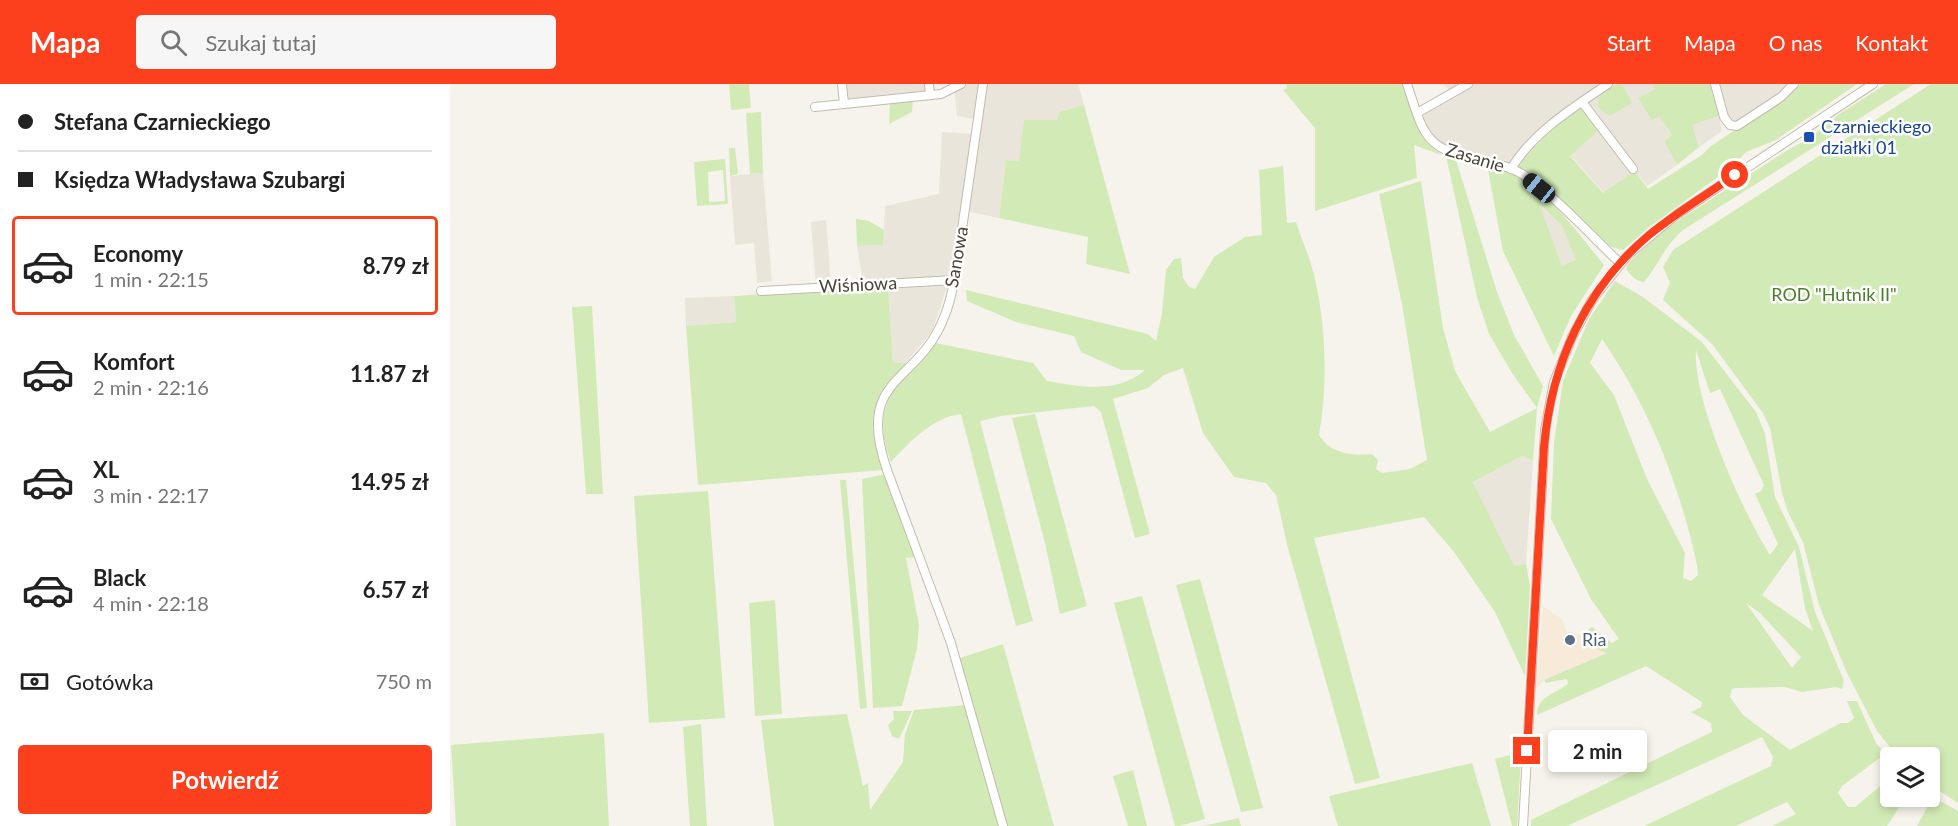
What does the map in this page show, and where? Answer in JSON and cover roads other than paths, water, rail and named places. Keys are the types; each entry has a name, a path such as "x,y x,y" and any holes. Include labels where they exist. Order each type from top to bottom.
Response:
{"street":[{"path":"842,84 843,104"},
{"path":"929,84 930,95"},
{"path":"815,107 941,94 961,84"},
{"name":"Sanowa","path":"983,84 954,280 941,324 887,392 879,408 876,425 879,445 952,645 1003,826"},
{"name":"Zasanie","path":"1407,84 1428,138 1445,152 1510,169 1539,188 1620,263"},
{"path":"1417,113 1468,84"},
{"path":"1510,169 1524,151 1582,102 1608,84"},
{"path":"1715,84 1724,117 1730,125 1737,126 1781,97 1794,84"},
{"path":"1523,826 1544,447 1551,397 1559,367 1579,322 1592,300 1620,263 1647,237 1676,214 1873,84"},
{"path":"1582,102 1633,168"},
{"name":"Wiśniowa","path":"761,291 954,280"}],"place":[{"name":"Czarnieckiego działki 01","path":"1809,137"},
{"name":"Ria","path":"1570,640"}],"park label":[{"name":"ROD \"Hutnik II\"","path":"1834,295"}]}
